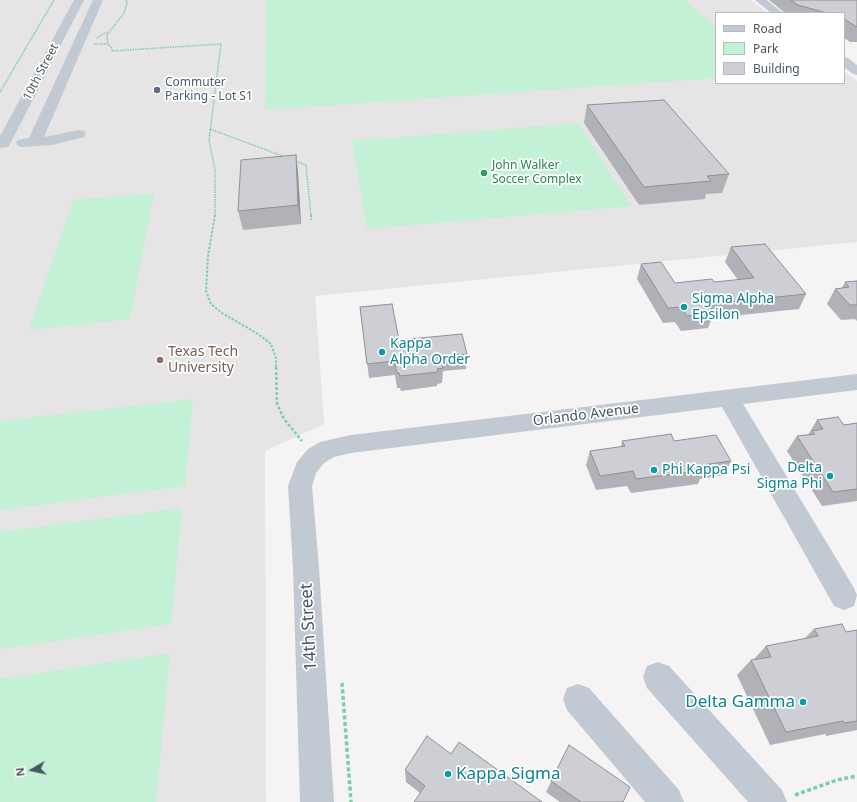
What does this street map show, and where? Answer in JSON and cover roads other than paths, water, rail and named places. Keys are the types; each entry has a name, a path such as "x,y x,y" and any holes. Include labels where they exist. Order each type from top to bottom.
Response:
{"street":[{"name":"10th Street","path":"3,139 79,0"},
{"name":"10th Street","path":"3,139 38,137 98,0"},
{"path":"760,0 777,12"},
{"path":"845,62 857,71"},
{"name":"Orlando Avenue","path":"316,456 328,450 351,444 857,382"},
{"path":"728,398 844,597"},
{"name":"14th Street","path":"316,456 305,469 300,486 306,568 317,802"},
{"path":"658,677 778,798"},
{"path":"578,699 667,802"}],"place":[{"name":"Commuter Parking - Lot S1","path":"157,90"},
{"name":"John Walker Soccer Complex","path":"484,173"},
{"name":"Sigma Alpha Epsilon","path":"684,307"},
{"name":"Kappa Alpha Order","path":"382,352"},
{"name":"Texas Tech University","path":"160,360"},
{"name":"Phi Kappa Psi","path":"654,470"},
{"name":"Delta Sigma Phi","path":"830,476"},
{"name":"Delta Gamma","path":"803,702"},
{"name":"Kappa Sigma","path":"448,774"}]}
